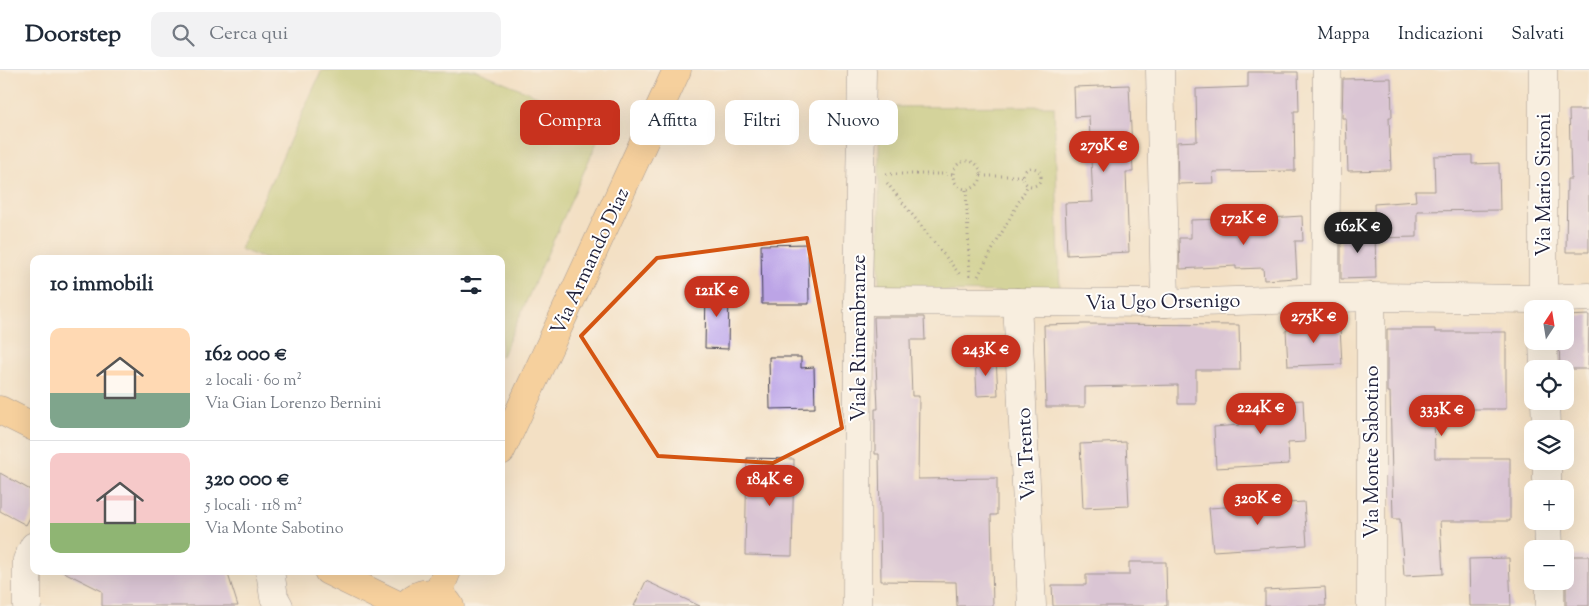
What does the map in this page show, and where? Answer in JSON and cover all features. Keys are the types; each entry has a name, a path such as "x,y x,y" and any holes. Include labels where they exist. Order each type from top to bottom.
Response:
{"main road":[{"name":"Via Armando Diaz","path":"505,443 677,70"},
{"path":"0,410 30,425"},
{"path":"336,575 400,606"},
{"path":"406,606 410,600 419,594 444,591"}],"street":[{"name":"Viale Rimembranze","path":"858,606 858,301 862,70"},
{"path":"1160,70 1165,303"},
{"path":"1325,298 1328,70"},
{"name":"Via Mario Sironi","path":"1542,300 1543,70"},
{"name":"Via Ugo Orsenigo","path":"858,301 1165,303 1372,298 1524,303"},
{"name":"Via Monte Sabotino","path":"1371,606 1370,308 1372,298"},
{"name":"Via Ugo Orsenigo","path":"1573,300 1589,298"},
{"name":"Via Trento","path":"1017,302 1032,606"},
{"path":"27,606 27,560 30,554"},
{"path":"271,575 274,597 279,606"},
{"path":"1550,590 1550,606"}],"path":[{"path":"962,160 972,160 979,166 981,176 974,188 966,190 956,185 952,174 955,165 962,160"},
{"path":"1029,168 1035,168 1041,176 1040,181 1036,184 1028,185 1023,176 1025,171 1029,168"},
{"path":"952,174 880,174 965,282"},
{"path":"981,176 1023,176"},
{"path":"976,281 1028,185"},
{"path":"966,190 970,279"}],"highlighted area":[{"path":"807,238 842,428 773,463 658,456 581,336 657,258"}],"green space":[{"path":"322,70 475,70 547,100 520,100 520,145 596,145 505,349 505,255 255,255 240,249"},
{"path":"1054,106 1060,292 879,291 879,145 898,145 898,107"}],"building":[{"path":"1248,72 1298,72 1299,111 1294,111 1295,171 1213,172 1214,183 1178,184 1177,142 1197,141 1196,89 1248,87"},
{"path":"1391,78 1392,117 1389,117 1391,170 1348,171 1346,118 1342,118 1343,79"},
{"path":"1129,85 1133,172 1126,172 1129,252 1067,255 1065,203 1093,202 1089,116 1075,117 1074,87"},
{"path":"1569,110 1589,110 1589,252 1566,252 1567,179 1571,179"},
{"path":"1472,155 1472,164 1499,163 1500,210 1417,211 1417,237 1375,238 1374,204 1416,201 1415,191 1435,191 1434,156"},
{"path":"1302,216 1303,241 1295,241 1297,278 1264,280 1263,268 1236,269 1236,266 1180,269 1179,238 1191,238 1191,220 1223,219 1223,223 1270,221 1270,218"},
{"path":"1375,229 1376,278 1341,279 1341,230"},
{"path":"808,244 809,304 762,304 761,245"},
{"path":"706,288 729,289 728,349 705,348"},
{"path":"1589,315 1588,369 1574,369 1574,360 1560,360 1559,350 1574,350 1574,316"},
{"path":"874,317 924,317 925,340 910,340 912,396 919,396 918,479 997,478 997,515 991,515 993,606 957,606 956,582 881,581 879,454 875,454 875,409 878,409"},
{"path":"1326,319 1326,328 1340,327 1342,364 1288,366 1286,330 1299,329 1298,320"},
{"path":"1044,325 1239,325 1240,370 1196,370 1196,404 1178,404 1178,385 1085,387 1085,407 1046,407"},
{"path":"1387,329 1435,329 1435,332 1506,332 1506,409 1434,409 1435,458 1510,458 1510,521 1440,521 1443,574 1404,576 1400,519 1393,519 1390,392 1387,392"},
{"path":"769,357 801,357 801,368 814,367 815,408 770,409"},
{"path":"975,358 996,358 998,395 977,396"},
{"path":"1303,400 1305,442 1288,443 1289,464 1216,468 1214,427 1239,425 1238,404"},
{"path":"1126,442 1129,506 1083,508 1080,444"},
{"path":"747,458 794,459 792,556 745,555"},
{"path":"0,473 30,490 30,518 26,525 0,511"},
{"path":"1304,502 1307,545 1213,551 1209,508"},
{"path":"1574,556 1589,556 1589,606 1566,606 1566,590 1574,590"},
{"path":"1509,558 1511,606 1470,606 1469,559"},
{"path":"1129,562 1166,562 1167,606 1053,606 1052,585 1086,585 1086,575 1129,575"},
{"path":"70,575 228,575 238,606 102,606 102,591"},
{"path":"646,581 700,606 634,606"},
{"path":"1325,587 1326,606 1265,606 1265,590"}]}
